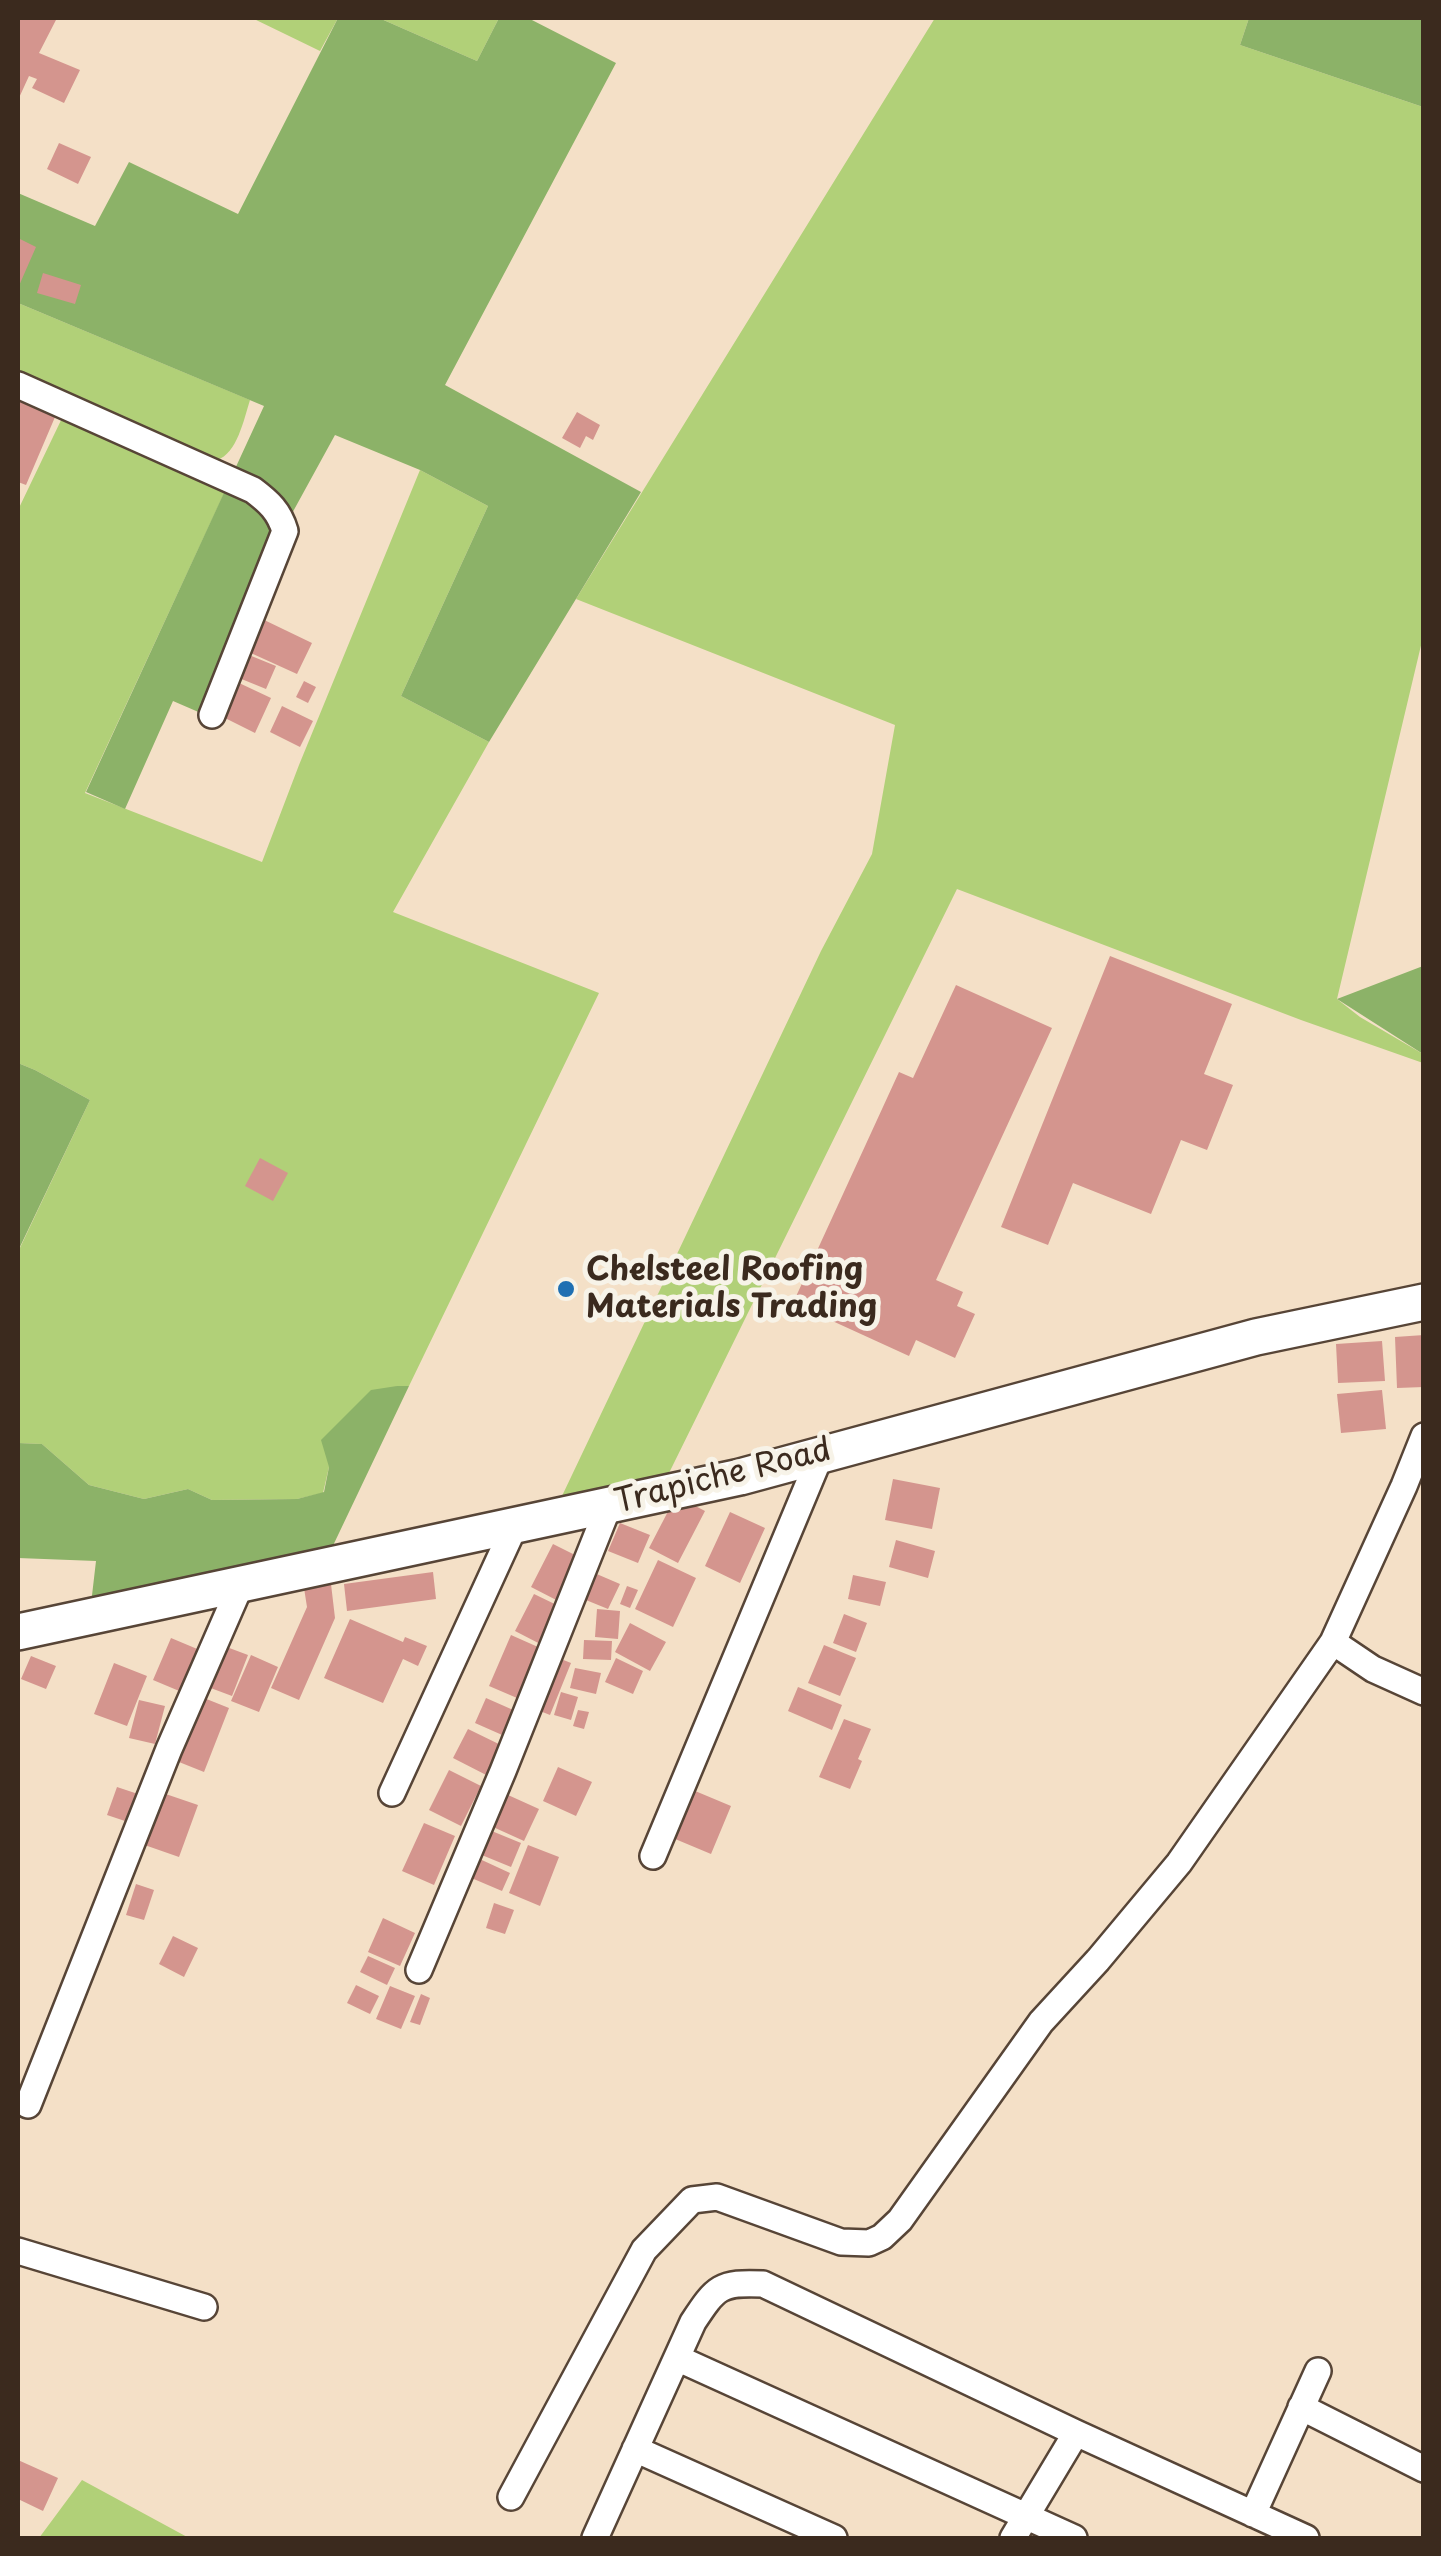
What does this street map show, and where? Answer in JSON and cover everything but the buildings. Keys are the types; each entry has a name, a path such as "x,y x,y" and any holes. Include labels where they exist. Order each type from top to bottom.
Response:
{"street":[{"path":"18,385 253,490 274,506 280,516 284,531 212,715"},
{"name":"Trapiche Road","path":"18,1632 740,1476 1256,1338 1424,1302"},
{"path":"512,2497 644,2250 692,2200 717,2196 840,2242 869,2243 900,2220 1042,2022 1178,1863 1333,1642 1424,1436"},
{"path":"653,1856 821,1454"},
{"path":"419,1970 609,1505"},
{"path":"392,1794 515,1525"},
{"path":"28,2105 169,1749 241,1584"},
{"path":"1333,1642 1373,1668 1424,1692"},
{"path":"18,2251 204,2307"},
{"path":"594,2538 693,2322 710,2297 731,2282 763,2284 1306,2538"},
{"path":"677,2358 1020,2528 1074,2538"},
{"path":"1253,2514 1318,2371"},
{"path":"1302,2407 1424,2469"},
{"path":"1020,2528 1076,2433"},
{"path":"636,2449 834,2538"}],"green space":[{"path":"252,18 338,18 320,51"},
{"path":"338,18 379,18 477,61 499,18 528,18 616,63 445,385 641,492 489,742 401,696 488,506 420,470 335,435 284,528 210,717 173,701 125,809 86,792 264,406 18,303 18,193 95,226 129,162 238,214"},
{"path":"379,18 499,18 477,61"},
{"path":"935,18 1249,18 1240,45 1423,107 1423,637 1337,999 1423,1054 1423,1063 957,889 670,1471 649,1496 552,1517 821,951 872,854 895,725 576,599"},
{"path":"1249,18 1423,18 1423,107 1240,45"},
{"path":"18,303 250,400 230,451 217,460 18,375"},
{"path":"64,414 228,485 85,793 262,862 420,470 488,506 401,696 489,742 393,912 599,993 409,1386 397,1386 329,1467 323,1493 297,1499 212,1500 188,1489 144,1499 89,1485 42,1444 18,1443 18,1252 90,1100 18,1063 18,510"},
{"path":"1423,966 1423,1054 1337,999"},
{"path":"18,1063 90,1100 18,1251"},
{"path":"409,1386 329,1554 91,1604 96,1561 18,1558 18,1443 42,1444 89,1485 144,1499 188,1489 212,1500 297,1499 324,1492 329,1467 321,1440 371,1390"},
{"path":"82,2480 189,2538 39,2538"}],"place":[{"name":"Chelsteel Roofing Materials Trading","path":"566,1289"}]}
